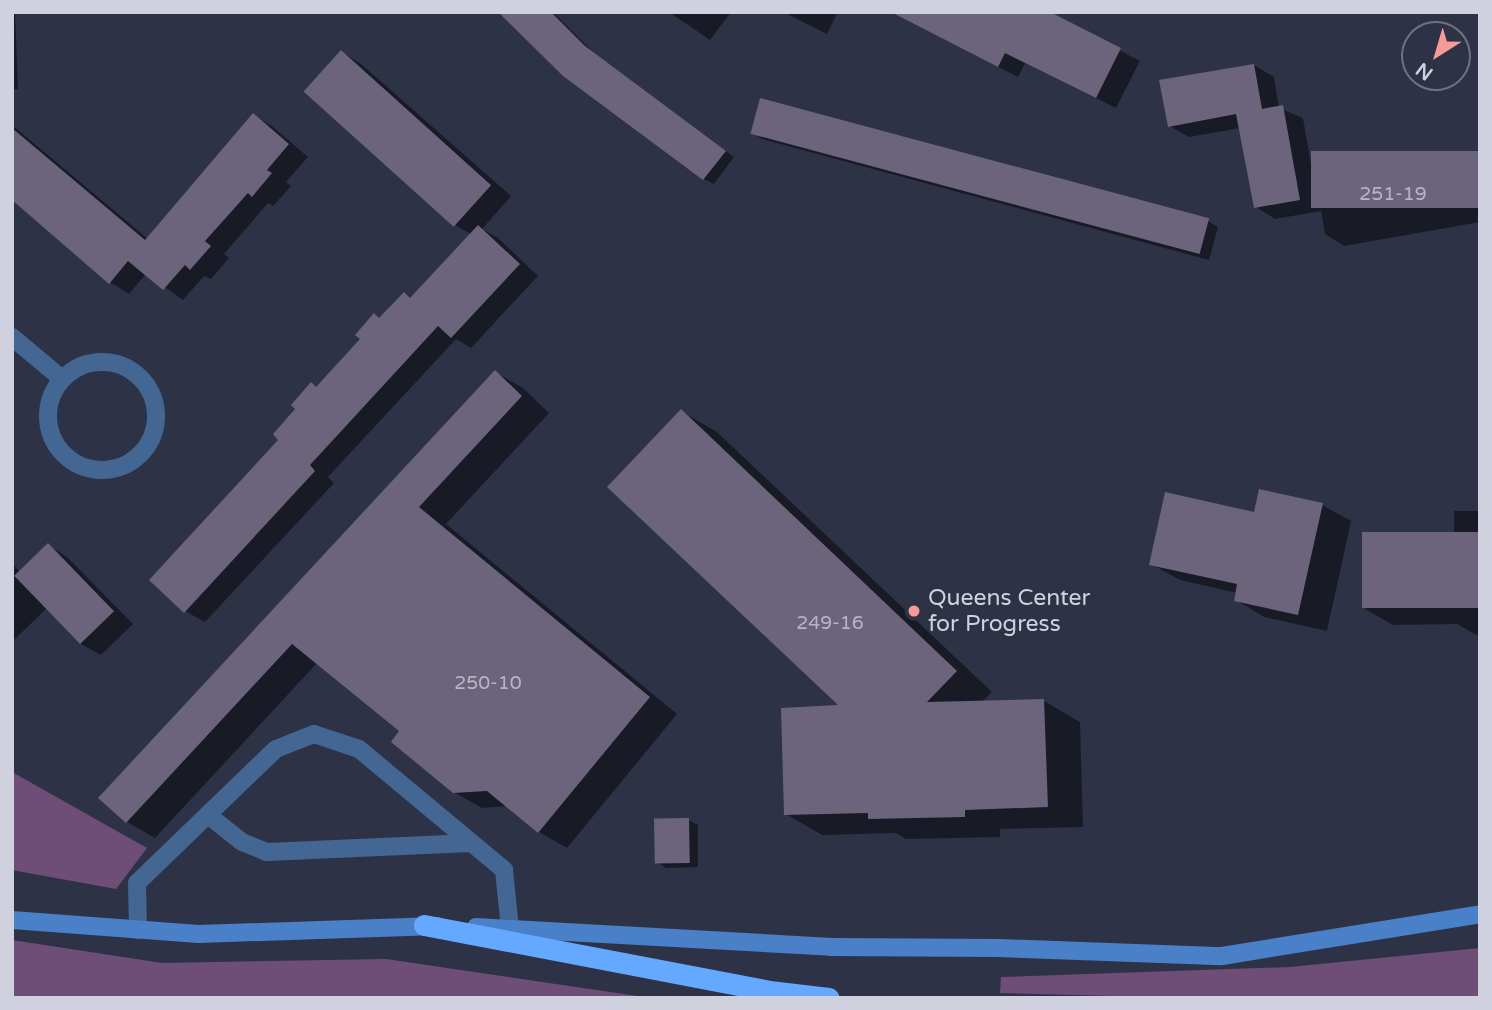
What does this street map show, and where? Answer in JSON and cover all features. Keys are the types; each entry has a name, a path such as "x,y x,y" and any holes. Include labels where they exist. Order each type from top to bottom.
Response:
{"highway":[{"path":"424,925 769,991 829,998"}],"street":[{"path":"12,337 61,378"},
{"path":"92,362 111,362 128,368 143,380 153,395 157,413 154,432 146,448 133,461 116,469 81,466 66,457 48,428 47,410 52,393 61,378 92,362"},
{"path":"138,930 137,883 276,750 314,734 359,749 504,870 510,929"},
{"path":"208,815 242,842 267,852 471,843"},
{"path":"12,920 198,933 424,925 831,947 999,948 1222,956 1480,914"}],"shaded area":[{"path":"12,772 147,848 116,889 12,870"},
{"path":"12,940 162,963 386,959 651,998 12,998"},
{"path":"1480,948 1480,998 1191,998 1000,993 1001,977 1290,967"}],"building":[{"path":"498,12 551,12 585,46 726,151 703,180 563,76"},
{"path":"891,12 1050,12 1121,48 1096,98 1005,53 998,67"},
{"path":"341,50 491,185 454,227 304,92"},
{"path":"1254,64 1262,109 1283,105 1300,200 1254,208 1236,114 1168,127 1159,80"},
{"path":"760,98 1209,218 1200,254 750,134"},
{"path":"253,113 289,144 267,170 272,173 252,197 248,193 205,241 211,246 190,270 185,265 163,290 128,261 109,284 12,200 12,128 145,240"},
{"path":"1311,151 1480,151 1480,208 1311,208"},
{"path":"478,225 520,264 451,338 438,326 310,465 315,471 184,613 149,580 278,440 273,434 295,409 291,405 311,382 316,387 360,339 355,335 374,313 379,318 404,292 410,298"},
{"path":"495,370 522,396 419,507 650,697 538,833 487,791 453,793 391,742 399,731 292,644 126,823 98,798"},
{"path":"681,409 957,671 927,702 1044,699 1048,807 965,810 965,817 868,819 868,813 784,815 781,708 838,705 607,487"},
{"path":"1259,489 1323,503 1298,615 1234,601 1237,584 1149,565 1165,492 1254,512"},
{"path":"1362,532 1480,532 1480,608 1362,608"},
{"path":"48,543 114,611 80,644 14,576"},
{"path":"689,818 690,863 655,864 654,819"}],"place":[{"name":"Queens Center for Progress","path":"914,611"}]}
